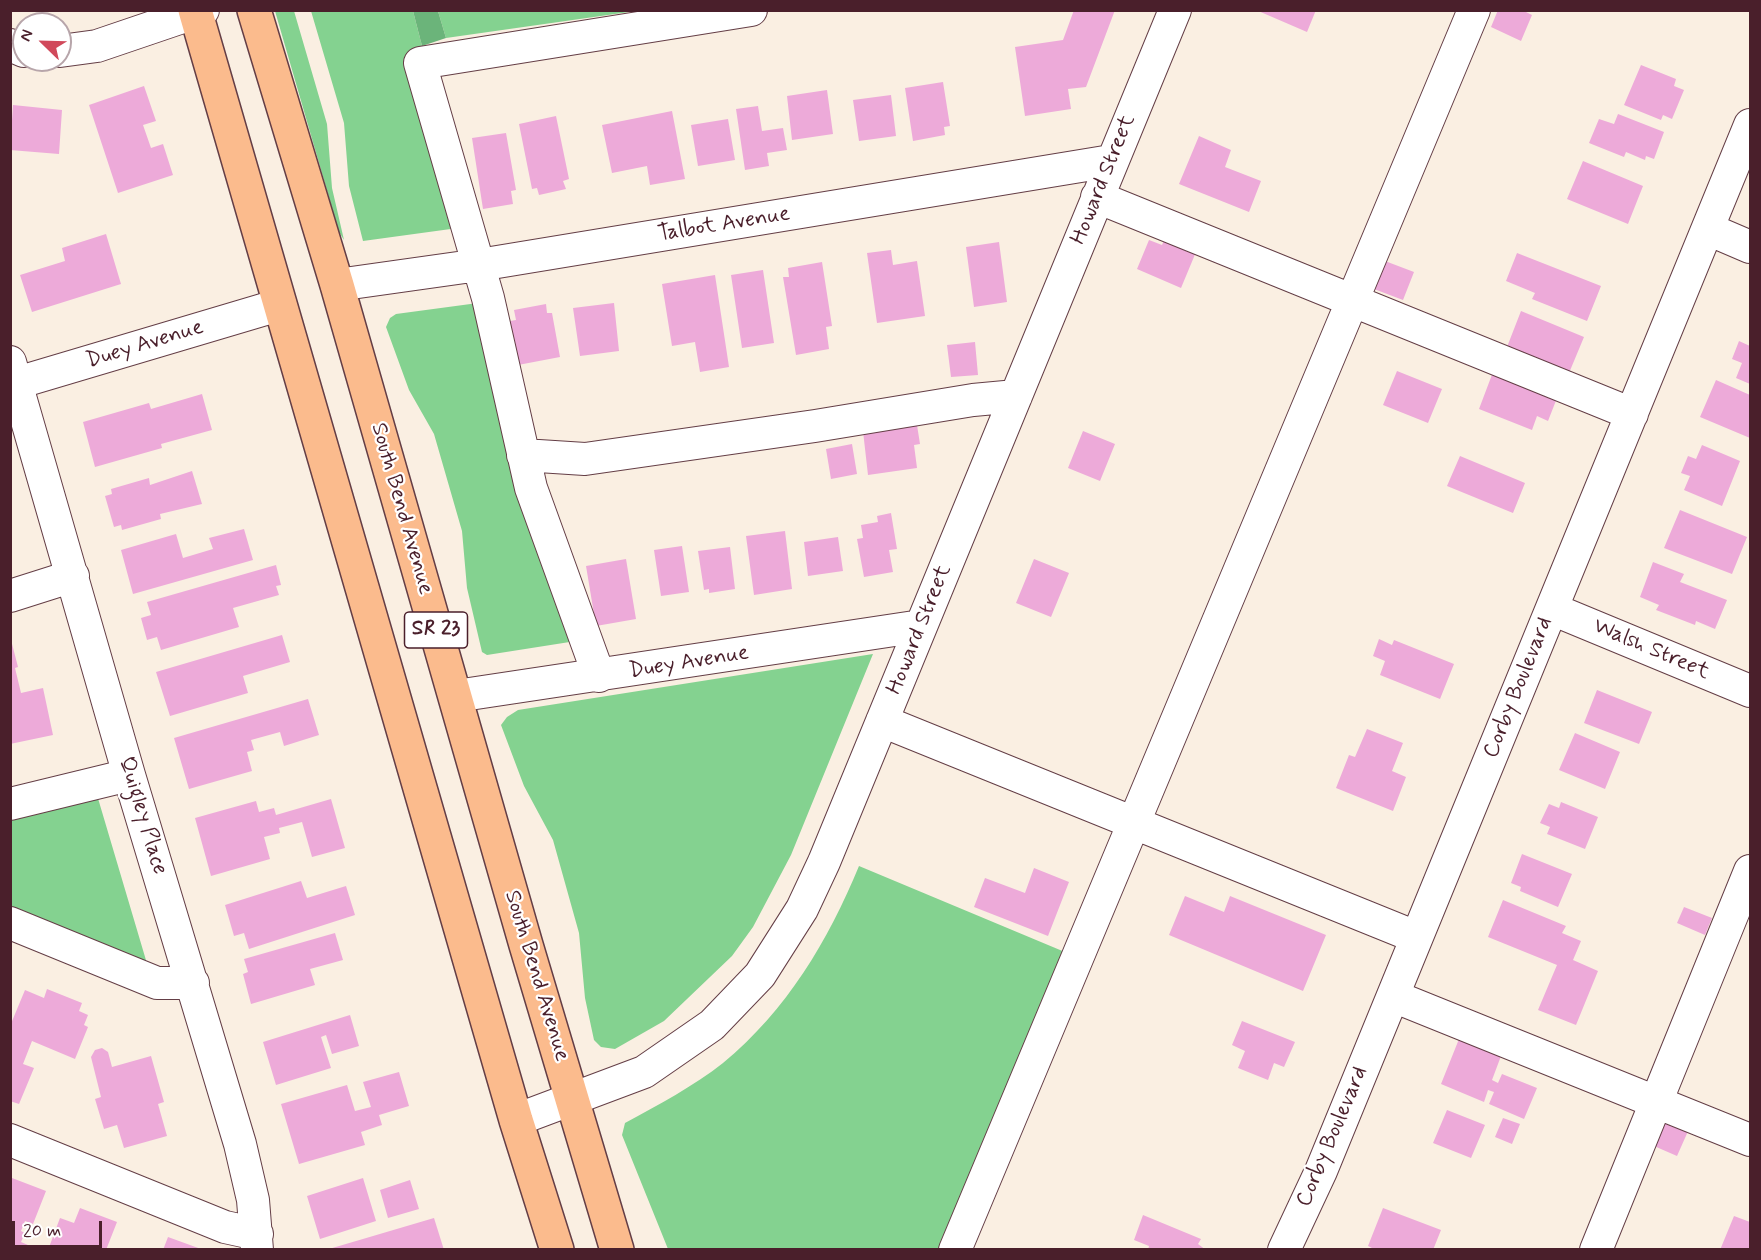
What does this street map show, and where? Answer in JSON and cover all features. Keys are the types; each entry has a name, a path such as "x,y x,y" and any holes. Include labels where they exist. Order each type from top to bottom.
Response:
{"main road":[{"name":"South Bend Avenue","path":"254,10 337,285 526,945 617,1250"},
{"name":"SR 23","path":"198,11 279,305 516,1120 557,1250"}],"street":[{"path":"599,676 531,488 479,265 420,63 751,10"},
{"name":"Howard Street","path":"516,1120 644,1072 712,1025 760,975 802,909 882,721 1175,10"},
{"path":"955,1250 1474,10"},
{"path":"72,49 97,46 198,11"},
{"name":"Corby Boulevard","path":"1284,1250 1321,1171 1750,125"},
{"name":"Talbot Avenue","path":"337,285 479,265 1111,161"},
{"path":"1097,197 1632,414"},
{"path":"1708,229 1750,247"},
{"name":"Duey Avenue","path":"13,377 279,305"},
{"name":"Quigley Place","path":"13,377 240,1144 253,1200 257,1241"},
{"path":"523,455 585,459 815,426 973,400 1016,396"},
{"path":"10,596 73,576"},
{"name":"Walsh Street","path":"1552,609 1750,692"},
{"name":"Duey Avenue","path":"456,696 921,626"},
{"path":"882,721 1416,937"},
{"path":"10,804 129,775"},
{"path":"1596,1250 1658,1102 1750,870"},
{"path":"10,923 157,983 193,982"},
{"path":"1393,996 1750,1140"},
{"path":"10,1140 257,1241"}],"green space":[{"path":"438,10 636,11 446,38"},
{"path":"275,11 294,11 327,124 332,188 344,240 339,232"},
{"path":"311,11 413,11 422,46 411,54 458,228 363,241 349,186 344,123"},
{"path":"413,11 438,11 446,38 422,46"},
{"path":"478,303 576,641 487,655 482,652 467,588 462,531 434,434 409,390 386,327 390,318 396,314"},
{"path":"873,654 791,855 753,927 732,956 664,1021 615,1049 601,1047 594,1040 585,998 579,933 553,840 524,786 501,725 507,717 518,710"},
{"path":"97,795 148,967 11,910 10,813"},
{"path":"859,866 1072,955 944,1249 668,1249 622,1135 625,1123 700,1080 723,1063 767,1020 786,997 819,947 834,921"}],"building":[{"path":"1074,10 1115,10 1086,87 1068,89 1071,109 1025,116 1015,47 1063,40"},
{"path":"1256,10 1316,10 1307,32"},
{"path":"1498,10 1522,10 1532,15 1521,41 1491,27"},
{"path":"1641,65 1676,79 1674,86 1684,90 1672,119 1663,115 1661,120 1624,105"},
{"path":"943,82 950,126 944,127 945,135 913,141 905,88"},
{"path":"144,86 156,121 143,125 151,148 163,144 173,175 118,193 89,105"},
{"path":"827,90 833,134 792,140 787,96"},
{"path":"891,95 896,136 859,141 853,100"},
{"path":"13,105 62,110 59,154 10,150"},
{"path":"758,106 762,131 783,128 787,150 767,153 769,166 745,170 736,109"},
{"path":"672,111 685,179 650,185 647,166 612,173 602,125"},
{"path":"1618,114 1664,132 1654,159 1646,156 1645,160 1626,152 1624,157 1589,143 1599,119 1614,124"},
{"path":"556,116 569,179 563,181 566,189 539,195 537,188 532,189 519,124"},
{"path":"728,119 735,160 698,166 691,125"},
{"path":"506,133 516,190 511,191 513,204 483,209 472,138"},
{"path":"1199,136 1231,150 1225,167 1261,181 1249,212 1179,184"},
{"path":"1583,161 1643,186 1628,224 1567,199"},
{"path":"106,234 121,284 32,312 20,275 65,261 62,248"},
{"path":"1165,238 1196,252 1181,288 1137,269 1149,240 1162,245"},
{"path":"999,242 1007,302 974,307 966,247"},
{"path":"891,250 893,265 917,261 925,316 877,323 867,253"},
{"path":"1517,253 1601,286 1587,321 1532,299 1535,293 1506,281"},
{"path":"1385,261 1414,272 1403,300 1374,289"},
{"path":"822,262 832,326 826,327 829,349 796,355 783,277 789,277 788,268"},
{"path":"763,270 774,343 742,348 731,275"},
{"path":"715,275 729,367 700,372 695,342 672,346 662,284"},
{"path":"614,303 619,351 580,356 573,308"},
{"path":"546,304 547,313 552,313 560,357 518,365 510,321 516,320 514,310"},
{"path":"1521,311 1584,337 1569,373 1507,347"},
{"path":"1739,341 1750,346 1750,384 1736,378 1742,363 1732,359"},
{"path":"975,342 978,375 951,377 947,345"},
{"path":"1397,371 1442,389 1428,423 1383,405"},
{"path":"1493,372 1557,398 1548,421 1537,416 1532,430 1479,409"},
{"path":"1716,380 1750,395 1750,438 1700,417"},
{"path":"202,394 212,430 161,444 162,448 95,467 83,422 149,403 151,409"},
{"path":"917,425 920,444 914,445 917,468 868,475 863,431"},
{"path":"1083,431 1115,444 1100,481 1068,468"},
{"path":"852,444 857,474 831,479 826,449"},
{"path":"1702,445 1740,461 1722,506 1684,490 1690,476 1681,473 1688,456 1696,459"},
{"path":"1460,456 1525,483 1513,513 1447,486"},
{"path":"192,471 202,504 160,514 161,519 122,530 121,525 114,527 105,496 112,494 111,489 149,478 150,485"},
{"path":"1680,510 1747,537 1732,574 1664,548"},
{"path":"891,513 897,549 889,550 893,572 864,577 857,539 863,538 861,525 878,522 877,516"},
{"path":"244,529 253,560 133,594 121,550 176,534 183,558 213,549 209,538"},
{"path":"785,531 792,589 754,595 746,536"},
{"path":"838,537 843,571 808,576 804,542"},
{"path":"682,546 689,592 661,596 654,550"},
{"path":"730,547 735,589 709,593 709,589 704,590 698,551"},
{"path":"626,559 636,619 596,626 586,566"},
{"path":"1034,559 1069,573 1051,617 1016,603"},
{"path":"1653,562 1684,574 1680,582 1727,600 1715,629 1696,621 1695,625 1656,610 1659,605 1640,597"},
{"path":"276,565 281,585 276,586 279,595 233,608 239,627 161,650 157,637 147,640 141,618 151,615 147,602"},
{"path":"282,635 290,662 243,676 248,693 170,716 156,672"},
{"path":"10,636 18,667 15,668 21,693 43,688 53,735 10,744"},
{"path":"1379,639 1392,645 1394,640 1454,664 1440,699 1380,675 1385,661 1373,656"},
{"path":"1597,690 1652,712 1639,744 1584,723"},
{"path":"308,699 319,735 284,746 280,732 251,740 254,750 247,752 252,771 189,789 174,738"},
{"path":"1367,729 1403,743 1392,771 1406,777 1393,811 1336,788 1349,755 1355,757"},
{"path":"1575,733 1620,752 1605,789 1559,770"},
{"path":"331,799 345,848 312,857 302,822 279,828 280,833 264,837 270,859 211,876 195,818 256,801 259,812 274,808 276,815"},
{"path":"1561,802 1598,817 1585,849 1547,834 1550,827 1540,823 1549,804 1559,808"},
{"path":"1522,854 1572,874 1558,907 1520,891 1521,887 1511,883"},
{"path":"1034,868 1069,882 1048,936 974,907 985,878 1025,893"},
{"path":"301,881 307,898 346,886 355,915 249,949 244,933 234,936 225,905"},
{"path":"1185,896 1224,912 1230,896 1326,935 1303,991 1169,935"},
{"path":"1503,900 1566,926 1562,933 1581,941 1573,960 1598,971 1576,1025 1538,1010 1557,965 1488,937"},
{"path":"1684,907 1712,918 1705,935 1677,923"},
{"path":"335,933 343,960 310,969 315,985 251,1004 243,974 248,972 244,959"},
{"path":"47,989 82,1003 79,1011 88,1015 84,1025 88,1027 75,1059 32,1041 23,1064 34,1068 19,1104 10,1101 10,1026 25,990 44,998"},
{"path":"350,1015 359,1046 332,1054 326,1035 321,1037 331,1068 276,1085 263,1042"},
{"path":"1242,1021 1295,1042 1284,1067 1274,1063 1268,1080 1238,1068 1245,1051 1232,1045"},
{"path":"1459,1039 1501,1056 1492,1080 1498,1083 1502,1074 1537,1088 1524,1119 1489,1104 1494,1092 1488,1090 1484,1102 1441,1084"},
{"path":"102,1048 108,1052 112,1067 151,1056 164,1102 158,1104 167,1136 124,1148 117,1125 104,1129 95,1099 101,1097 91,1057 95,1050"},
{"path":"399,1072 409,1106 379,1115 382,1125 361,1132 365,1145 299,1164 281,1104 347,1085 355,1111 371,1107 363,1082"},
{"path":"1447,1110 1485,1125 1471,1158 1433,1143"},
{"path":"1503,1118 1520,1124 1512,1144 1495,1137"},
{"path":"1665,1120 1689,1129 1677,1156 1654,1146"},
{"path":"12,1178 46,1191 33,1224 25,1221 21,1231 25,1233 21,1242 35,1248 34,1250 10,1250"},
{"path":"363,1178 376,1221 320,1239 307,1196"},
{"path":"410,1180 419,1209 388,1218 380,1190"},
{"path":"80,1208 117,1222 106,1250 48,1250 60,1218 74,1223"},
{"path":"1383,1208 1441,1230 1433,1250 1376,1250 1368,1246"},
{"path":"1143,1215 1201,1239 1198,1244 1206,1250 1148,1250 1149,1246 1134,1240"},
{"path":"1734,1216 1750,1222 1750,1250 1720,1250"},
{"path":"434,1218 444,1250 329,1250 329,1249"},
{"path":"168,1237 201,1249 201,1250 163,1250"}]}
